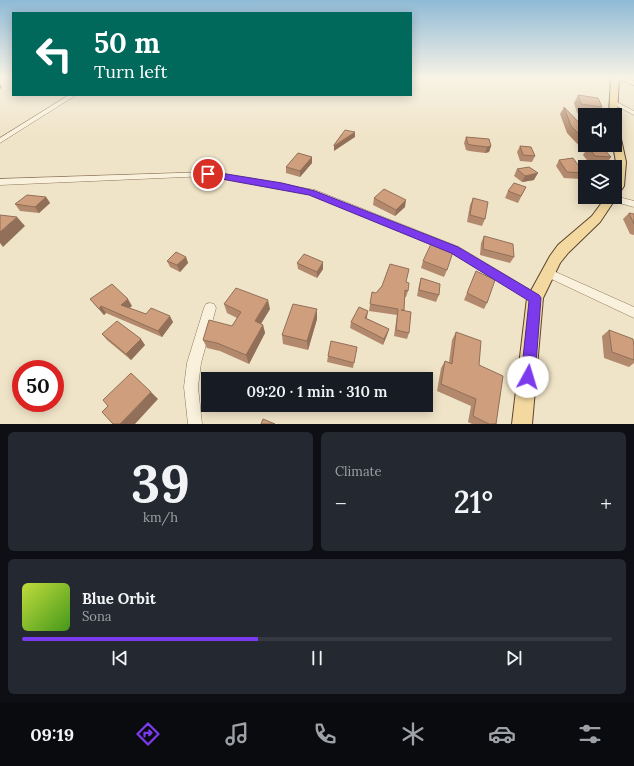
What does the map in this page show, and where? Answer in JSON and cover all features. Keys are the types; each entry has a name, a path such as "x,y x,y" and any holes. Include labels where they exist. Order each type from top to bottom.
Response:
{"main road":[{"path":"613,97 613,108"},
{"path":"522,424 535,298 555,260 564,249 596,218 607,204"}],"street":[{"path":"0,141 70,97"},
{"path":"613,102 634,113"},
{"path":"0,182 208,174 312,192 455,250 535,298"},
{"path":"622,199 634,204"},
{"path":"549,273 634,313"},
{"path":"195,424 190,387 194,363 210,308"}],"building":[{"path":"579,97 590,97 598,98 602,107 581,104"},
{"path":"564,107 578,122 578,133 571,126"},
{"path":"345,130 355,132 334,146 334,145"},
{"path":"466,137 489,139 491,146 487,147 468,144"},
{"path":"520,146 531,147 535,156 523,155"},
{"path":"592,152 606,152 611,157 595,156"},
{"path":"298,153 312,157 300,171 286,167"},
{"path":"573,158 578,165 578,173 567,172 559,160"},
{"path":"529,167 538,173 525,176 517,169"},
{"path":"514,183 526,187 521,196 508,191"},
{"path":"384,189 406,200 396,210 374,198"},
{"path":"27,195 46,197 35,207 15,204"},
{"path":"473,198 488,202 485,219 470,215"},
{"path":"629,213 634,214 634,224"},
{"path":"0,215 17,217 0,232"},
{"path":"484,236 513,244 514,257 483,249"},
{"path":"431,244 453,252 447,270 423,261"},
{"path":"176,252 186,257 177,265 167,261"},
{"path":"304,254 323,262 317,272 297,263"},
{"path":"390,264 409,269 406,282 409,283 408,291 405,290 404,310 401,310 411,312 409,333 396,330 398,309 370,304 372,292 376,293 382,286"},
{"path":"476,271 495,280 487,303 467,293"},
{"path":"421,278 440,284 439,295 419,290"},
{"path":"112,284 128,299 121,305 146,314 151,308 170,316 158,331 101,306 99,309 90,299"},
{"path":"236,288 268,300 255,321 263,325 246,355 217,343 203,340 209,320 232,326 241,312 224,304"},
{"path":"293,304 317,309 307,341 282,335"},
{"path":"359,307 368,311 365,318 389,329 384,339 351,322"},
{"path":"117,321 141,339 126,354 102,334"},
{"path":"609,330 633,339 634,360 612,352"},
{"path":"456,332 481,341 479,365 503,376 496,424 489,424 473,416 476,399 441,384 445,361 452,364"},
{"path":"331,341 357,347 354,363 328,356"},
{"path":"131,373 151,392 120,424 113,424 102,412 108,406 103,400"},
{"path":"263,419 275,424 261,424"}],"route":[{"path":"208,174 312,192 455,250 535,298 528,377"}]}
